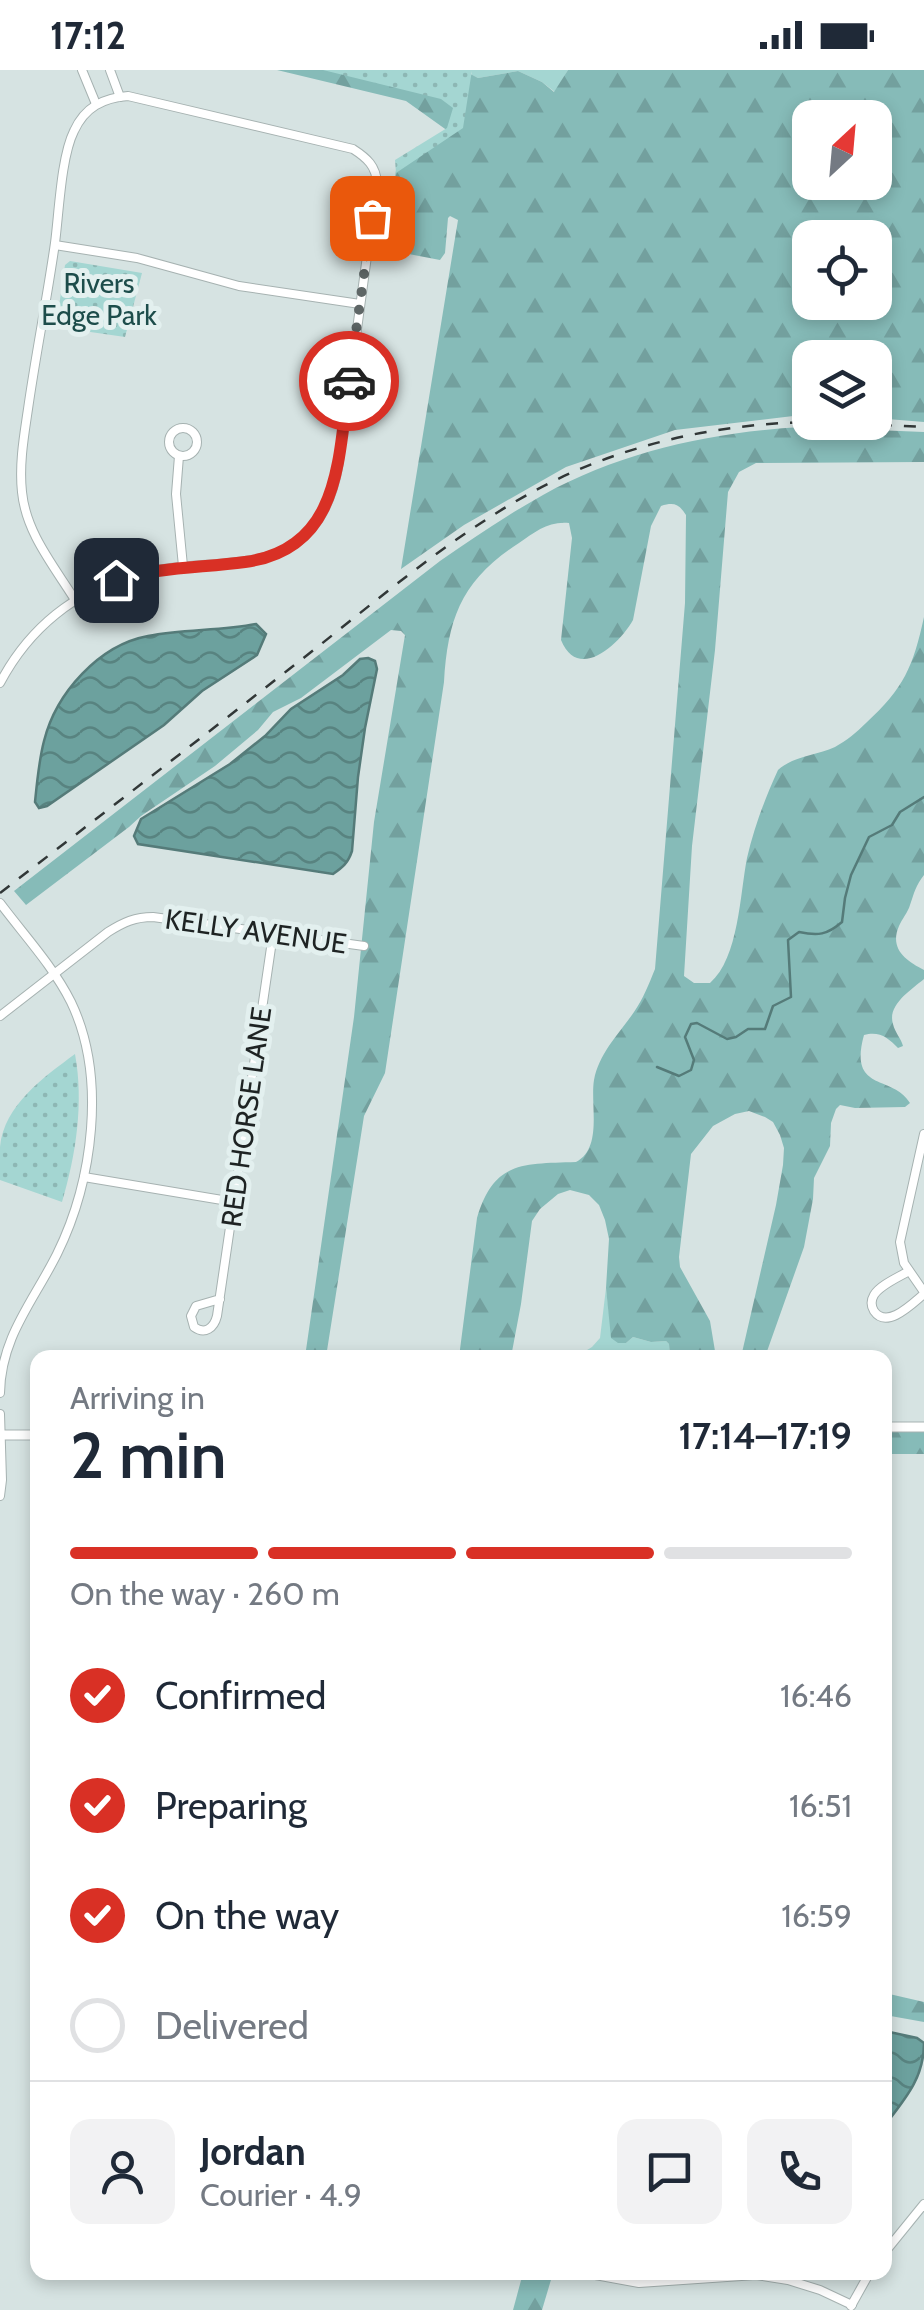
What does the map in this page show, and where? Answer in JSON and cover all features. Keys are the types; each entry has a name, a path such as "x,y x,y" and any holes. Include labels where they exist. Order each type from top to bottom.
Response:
{"street":[{"path":"82,70 96,104"},
{"path":"110,70 120,97"},
{"path":"0,682 36,631 97,588 136,574 272,556 299,541 323,513 338,468 377,183 376,170 364,156 346,146 144,99 120,97 96,104 80,120 70,142 21,457 22,496 39,544 76,600"},
{"path":"55,245 137,258 239,286 360,304"},
{"path":"180,456 176,494 184,566"},
{"path":"0,903 54,974 78,1017 90,1060 92,1109 84,1177 66,1233 10,1337 0,1374 0,1394"},
{"name":"KELLY AVENUE","path":"0,1016 108,932 138,917 364,946"},
{"name":"RED HORSE LANE","path":"220,1299 273,934"},
{"path":"908,1271 874,1293 874,1311 882,1317 891,1317 924,1293 904,1263 900,1242 924,1134"},
{"path":"84,1177 234,1202"},
{"path":"220,1299 216,1323 204,1331 194,1326 191,1316 196,1306 220,1299"},
{"path":"0,1333 10,1337"},
{"path":"0,1414 0,1496"},
{"path":"892,1427 924,1426"},
{"path":"1,1436 30,1435"},
{"path":"892,2243 924,2204"},
{"path":"915,2215 924,2222"},
{"path":"627,2280 685,2280"},
{"path":"780,2280 804,2285 851,2308 866,2280"}],"green space":[{"path":"277,70 463,70 478,78 518,71 554,92 568,70 924,70 924,422 892,419 892,340 792,340 792,416 675,430 566,467 464,525 401,569 458,220 448,218 445,253 440,260 393,251 388,246 396,170 448,131 406,101"},
{"path":"323,70 472,70 463,128 396,173 395,160 447,128 453,108 441,99"},
{"path":"471,70 568,70 555,92 518,71 478,78"},
{"name":"Rivers Edge Park","path":"70,261 142,273 125,337 56,327 65,265"},
{"path":"792,428 792,440 892,440 892,431 924,432 924,462 756,463 739,472 728,492 715,650 692,846 684,976 694,983 710,983 727,958 737,924 747,858 778,770 791,761 839,745 879,710 905,676 924,617 924,875 899,926 896,941 906,958 924,970 924,979 901,998 893,1011 893,1024 903,1046 898,1048 883,1036 864,1035 861,1053 867,1074 910,1103 905,1107 840,1105 836,1109 830,1146 814,1178 804,1247 767,1350 743,1350 776,1205 784,1148 773,1122 749,1111 713,1126 691,1154 680,1267 710,1321 715,1350 669,1350 666,1341 633,1337 618,1343 611,1338 606,1288 609,1239 605,1220 599,1205 589,1195 570,1190 558,1194 532,1221 512,1350 460,1350 477,1218 484,1199 492,1185 513,1169 576,1162 590,1147 597,1070 640,1002 655,969 685,603 686,515 676,505 661,506 651,526 633,620 609,648 588,659 568,652 561,640 572,538 569,523 548,526 484,571 471,586 454,619 385,1073 364,1116 327,1350 306,1350 354,1017 374,822 405,635 391,630 301,698 273,712 215,766 141,816 26,905 14,891 440,561 491,527 573,480 604,467 702,439"},
{"path":"75,1054 79,1091 77,1129 62,1202 0,1180 0,1147 17,1105"},
{"path":"606,1288 612,1338 626,1343 633,1337 666,1341 669,1350 587,1350 600,1338"},
{"path":"924,1430 924,1454 892,1454 892,1432"},
{"path":"892,1995 924,2002 924,2022 892,2016"},
{"path":"521,2280 551,2280 542,2310 513,2310"}],"water":[{"path":"256,624 266,634 257,655 202,691 164,725 39,808 35,802 38,771 50,723 69,689 97,661 113,649 148,636"},
{"path":"360,659 375,661 377,669 358,777 352,851 340,869 333,874 138,844 134,836 141,819 230,764 291,709"},
{"path":"892,2033 924,2043 921,2067 892,2116"}],"waterway":[{"path":"657,1067 679,1076 691,1070 694,1060 685,1037 691,1024 697,1023 727,1039 748,1029 765,1029 773,1006 791,997 788,940 799,932 827,932 842,922 851,875 869,837 892,825 900,812 924,797"}],"railway":[{"path":"0,893 426,562 513,503 583,468 656,443 732,428 792,423"},
{"path":"892,425 924,427"}],"way so far":[{"path":"349,381 372,218"}],"route":[{"path":"116,580 173,567 260,559 299,541 330,499 349,381"}]}
